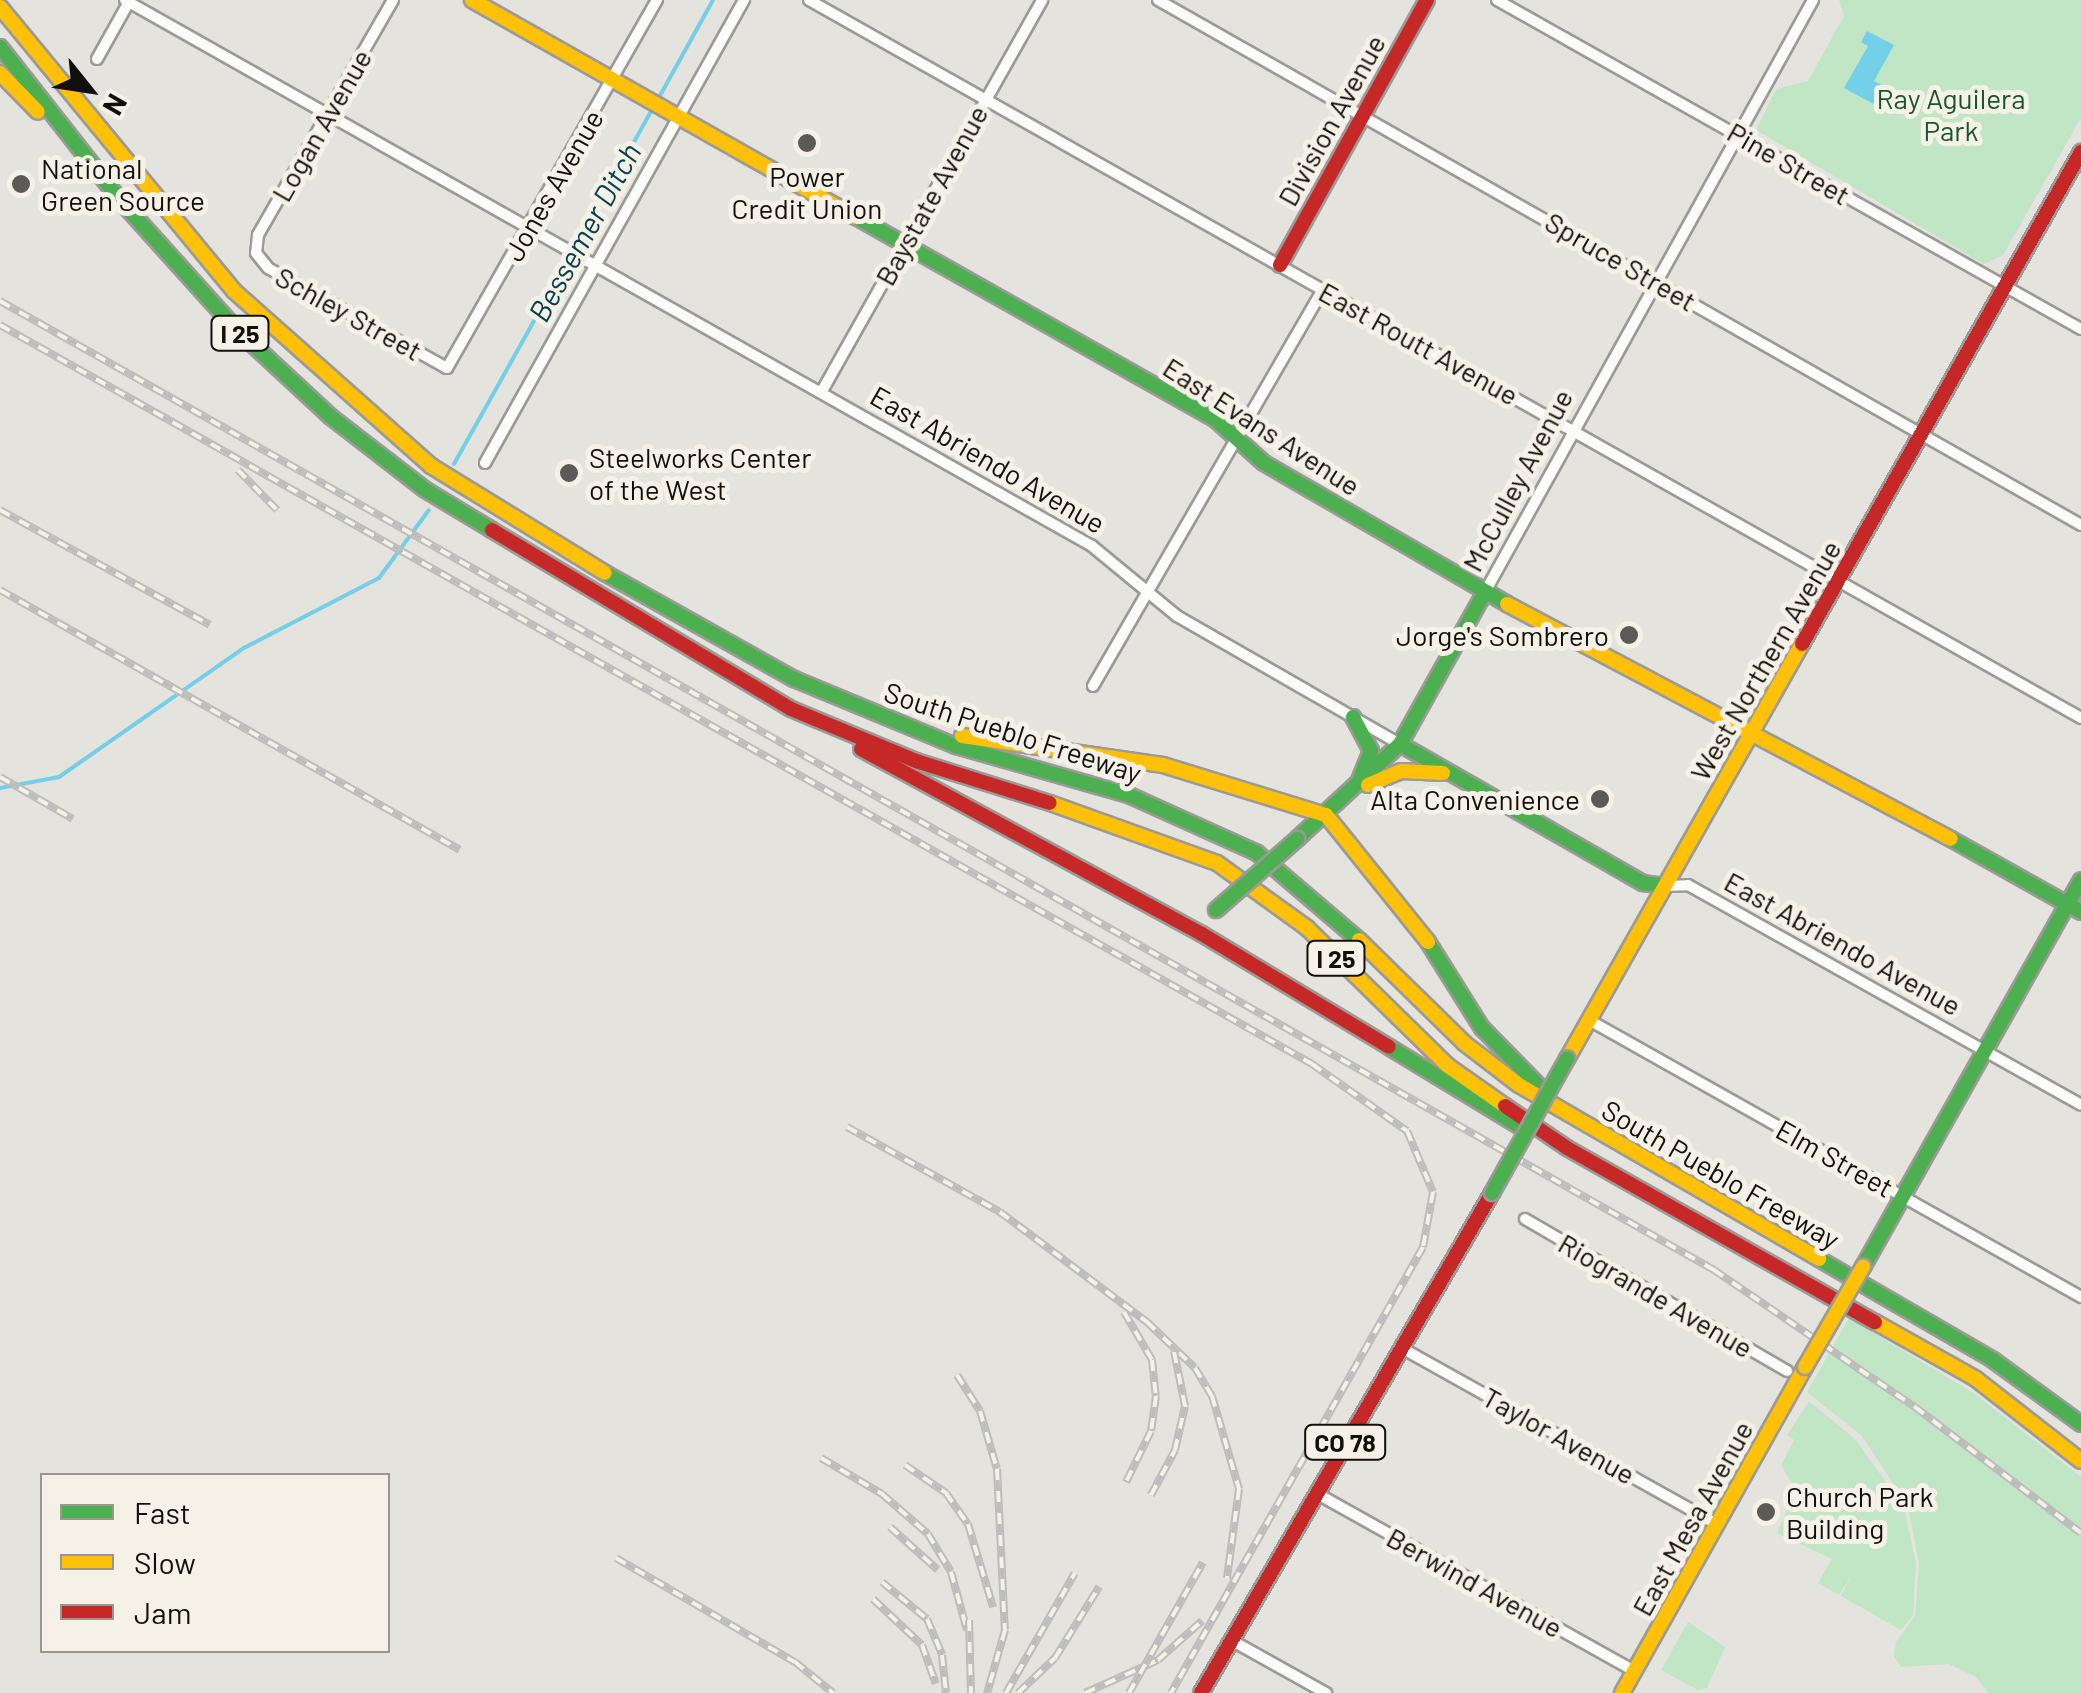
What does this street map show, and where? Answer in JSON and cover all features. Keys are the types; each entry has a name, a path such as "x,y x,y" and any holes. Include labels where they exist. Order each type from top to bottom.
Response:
{"main road":[{"name":"East Evans Avenue","path":"472,0 904,242 1238,437 1264,463 1485,592 2081,912"},
{"name":"Division Avenue","path":"1280,265 1427,0"},
{"name":"South Pueblo Freeway","path":"0,7 234,291 392,435 604,574 761,662 876,716 1132,796 1257,853 1326,908 1464,1043 1594,1128 1993,1360 2081,1424"},
{"name":"South Pueblo Freeway","path":"0,47 120,199 265,358 380,456 502,542 791,709 916,761 1164,839 1217,862 1307,928 1448,1066 1567,1148 1976,1379 2081,1461"},
{"path":"0,73 120,199"},
{"name":"West Northern Avenue","path":"1400,1347 1492,1193 2081,152"},
{"name":"McCulley Avenue","path":"1202,934 1216,910 1354,792 1400,744 1485,592"},
{"path":"791,709 1202,934 1498,1117 1567,1148"},
{"path":"876,716 986,742 1162,765 1326,815 1410,914 1482,1028 1532,1081 1594,1128"},
{"path":"1353,717 1370,751 1354,792"},
{"name":"East Abriendo Avenue","path":"1400,744 1644,884 1664,886"},
{"path":"1354,792 1402,770 1453,774"},
{"name":"East Mesa Avenue","path":"1622,1693 2081,880"},
{"name":"CO 78","path":"1200,1693 1400,1347"}],"street":[{"name":"Logan Avenue","path":"256,252 258,235 393,0"},
{"name":"Jones Avenue","path":"447,368 657,0"},
{"path":"485,463 744,0"},
{"name":"East Routt Avenue","path":"808,0 2081,718"},
{"name":"Baystate Avenue","path":"822,391 1042,0"},
{"name":"Spruce Street","path":"1158,0 2081,524"},
{"name":"Pine Street","path":"1497,0 2081,328"},
{"name":"McCulley Avenue","path":"1485,592 1653,279 1813,0"},
{"name":"East Abriendo Avenue","path":"128,1 1092,546 1149,594 1400,744"},
{"path":"97,59 128,1"},
{"name":"Schley Street","path":"256,252 268,268 447,368"},
{"path":"1093,686 1323,289"},
{"name":"East Abriendo Avenue","path":"1664,886 1688,885 2081,1105"},
{"name":"Elm Street","path":"1589,1020 2081,1297"},
{"name":"Riogrande Avenue","path":"1525,1219 1788,1371"},
{"name":"Taylor Avenue","path":"1400,1347 1717,1524"},
{"name":"Berwind Avenue","path":"1316,1493 1634,1670"},
{"path":"1231,1640 1326,1693"}],"green space":[{"name":"Ray Aguilera Park","path":"1839,0 2081,0 2081,118 2003,255 1984,264 1756,130 1776,89 1808,81 1844,16"},
{"path":"1849,1318 1975,1394 2081,1477 2081,1693 1989,1693 1976,1677 1949,1664 1901,1667 1894,1656 1896,1642 1915,1616 1919,1564 1908,1506 1862,1436 1807,1392"},
{"path":"1809,1401 1856,1440 1904,1508 1916,1563 1913,1615 1901,1630 1841,1596 1851,1576 1839,1595 1818,1583 1832,1559 1777,1533 1796,1490 1781,1465 1794,1440 1787,1435"},
{"path":"1688,1622 1725,1647 1707,1688 1698,1690 1661,1670"}],"water":[{"path":"1867,31 1894,45 1874,81 1891,90 1881,108 1844,88 1868,46 1861,42"}],"waterway":[{"name":"Bessemer Ditch","path":"657,101 713,0"},
{"name":"Bessemer Ditch","path":"454,464 652,109"},
{"name":"Bessemer Ditch","path":"0,788 59,777 244,648 379,578 429,510"}],"railway":[{"path":"0,301 1714,1270 1915,1407 2081,1533"},
{"path":"0,325 1312,1064 1407,1131 1433,1192 1423,1247 1171,1693"},
{"path":"238,470 277,510"},
{"path":"0,510 210,625"},
{"path":"0,590 460,850"},
{"path":"0,777 73,819"},
{"path":"847,1127 1000,1212 1147,1322 1195,1368 1212,1396 1239,1489 1227,1578"},
{"path":"1124,1312 1152,1360 1156,1396 1151,1431 1126,1482"},
{"path":"1151,1495 1175,1450 1185,1406 1174,1351"},
{"path":"957,1375 980,1411 997,1469 1005,1630 987,1693"},
{"path":"821,1458 882,1494 928,1534 951,1572 967,1630"},
{"path":"905,1465 946,1493 968,1524 993,1607"},
{"path":"890,1527 938,1570"},
{"path":"616,1558 795,1662 833,1693"},
{"path":"1129,1693 1203,1562"},
{"path":"1006,1693 1075,1573"},
{"path":"882,1582 927,1619 942,1655 946,1693"},
{"path":"1018,1693 1055,1658 1099,1587"},
{"path":"873,1599 922,1645 936,1684"},
{"path":"969,1620 971,1693"},
{"path":"1085,1693 1158,1660 1202,1621"}],"traffic: fast":[{"path":"0,47 119,199 235,328 331,417 424,489 492,530"},
{"path":"856,217 1216,420 1264,463 1507,604"},
{"path":"605,573 794,679 956,746 1131,796 1257,853 1359,940"},
{"path":"1297,839 1400,744 1485,592"},
{"path":"1353,717 1371,751 1358,784"},
{"path":"1400,744 1643,883 1664,886"},
{"path":"1216,910 1297,839"},
{"path":"1951,839 2081,912"},
{"path":"1863,1267 2081,880"},
{"path":"1428,942 1482,1028 1542,1089"},
{"path":"1389,1047 1524,1129"},
{"path":"1492,1193 1567,1059"},
{"path":"1819,1259 1993,1360 2081,1424"}],"traffic: slow":[{"path":"472,0 856,217"},
{"path":"0,7 234,291 431,466 605,573"},
{"path":"0,73 38,112"},
{"path":"1507,604 1951,839"},
{"path":"1567,1059 1802,644"},
{"path":"962,736 1163,765 1326,815 1428,942"},
{"path":"1368,785 1401,771 1443,773"},
{"path":"1050,803 1217,863 1307,928 1448,1066 1505,1106"},
{"path":"1359,940 1464,1043 1519,1085 1819,1259"},
{"path":"1805,1367 1863,1267"},
{"path":"1875,1322 1976,1379 2081,1461"},
{"path":"1622,1693 1805,1367"}],"traffic: jam":[{"path":"1280,265 1427,0"},
{"path":"1802,644 2081,152"},
{"path":"492,530 791,709 916,761 1050,803"},
{"path":"861,749 1202,934 1389,1047"},
{"path":"1505,1106 1567,1148 1875,1322"},
{"path":"1201,1693 1492,1193"}],"place":[{"name":"Power Credit Union","path":"807,143"},
{"name":"National Green Source","path":"21,184"},
{"name":"Steelworks Center of the West","path":"569,473"},
{"name":"Jorge's Sombrero","path":"1629,635"},
{"name":"Alta Convenience","path":"1600,799"},
{"name":"Church Park Building","path":"1766,1512"}]}
